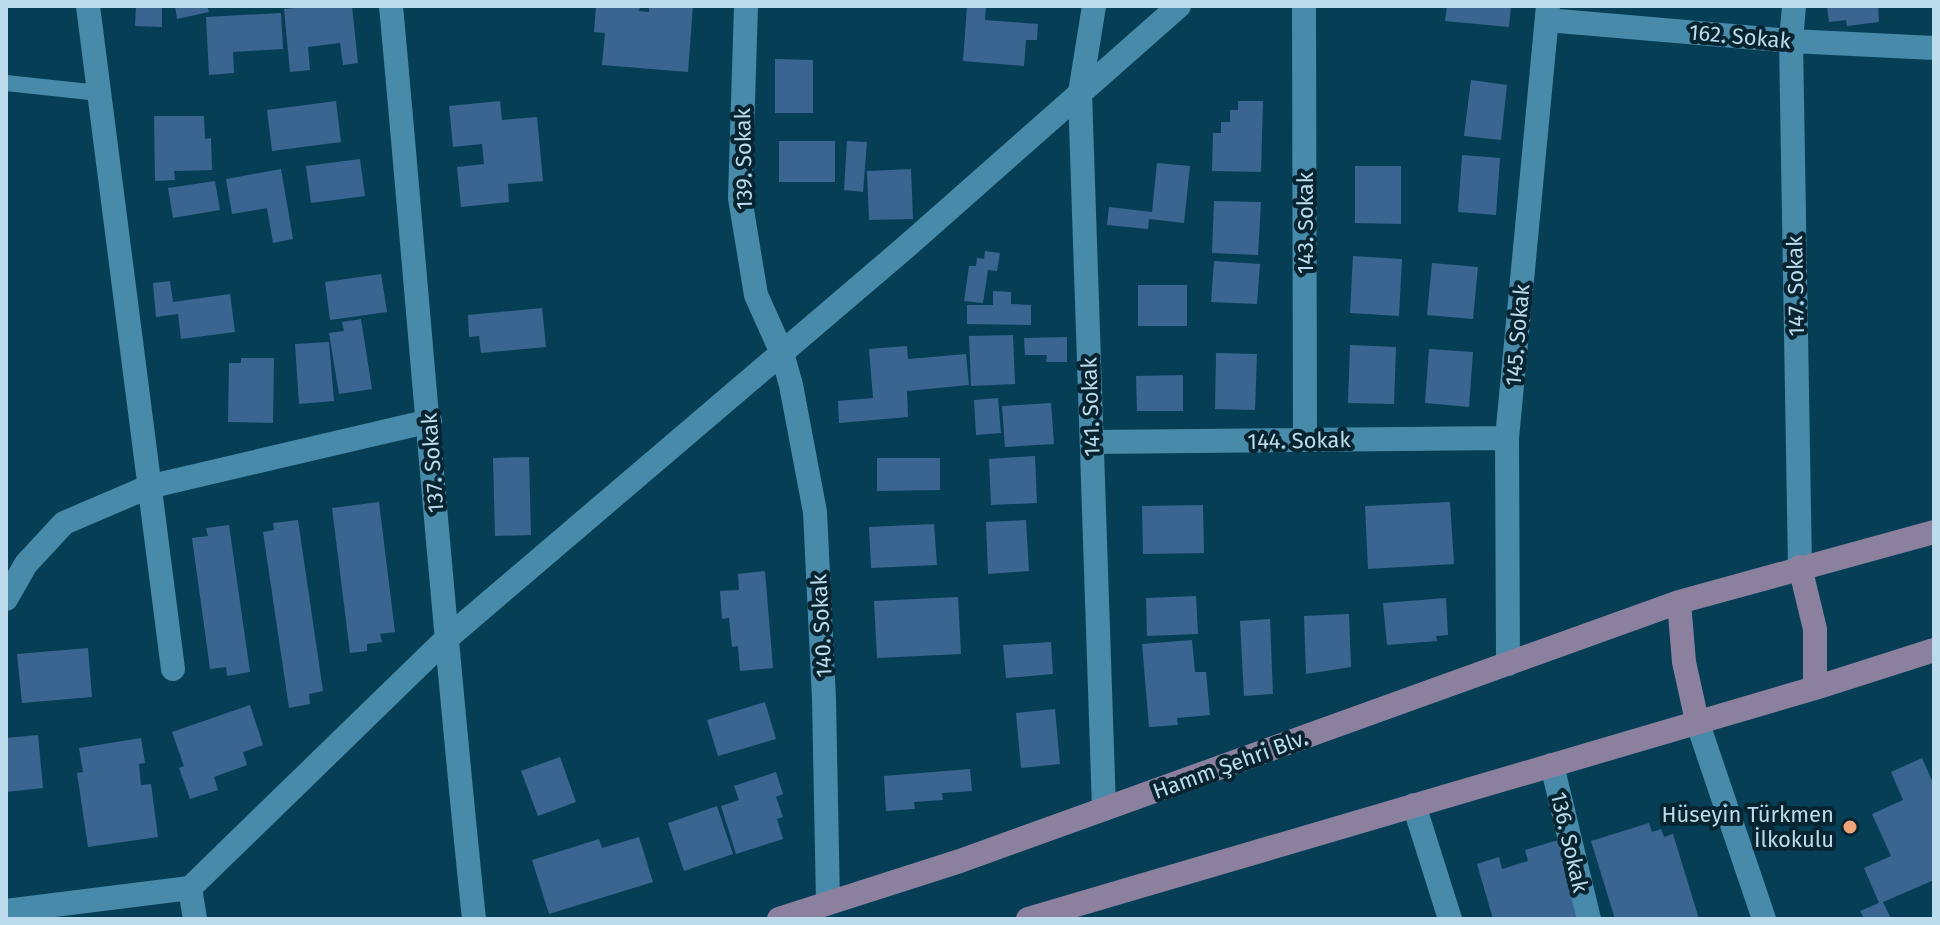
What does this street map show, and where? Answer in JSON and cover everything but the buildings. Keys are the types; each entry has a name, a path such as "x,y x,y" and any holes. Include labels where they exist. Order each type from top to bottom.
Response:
{"main road":[{"name":"Hamm Şehri Blv.","path":"779,919 1104,809 1679,602 1934,532"},
{"path":"1800,567 1815,629 1815,688"},
{"path":"1679,602 1684,662 1697,721"},
{"path":"1028,919 1815,688 1934,650"}],"street":[{"path":"88,6 173,669"},
{"name":"137. Sokak","path":"391,6 430,421 445,640 474,919"},
{"name":"139. Sokak","path":"746,6 740,198 756,295 782,353"},
{"name":"141. Sokak","path":"1094,6 1080,93 1104,809"},
{"path":"6,911 190,888 445,640 782,353 1179,6"},
{"name":"143. Sokak","path":"1304,6 1305,440"},
{"name":"147. Sokak","path":"1794,6 1791,41 1800,567"},
{"name":"162. Sokak","path":"1547,13 1791,41 1934,48"},
{"name":"145. Sokak","path":"1508,664 1507,438 1547,13"},
{"name":"140. Sokak","path":"782,353 815,512 824,699 828,903"},
{"path":"6,599 26,564 64,523 148,487 430,421"},
{"name":"144. Sokak","path":"1092,442 1507,438"},
{"path":"1697,721 1764,919"},
{"name":"136. Sokak","path":"1552,765 1589,919"},
{"path":"1414,805 1450,919"},
{"path":"190,888 195,919"}],"lane":[{"path":"6,83 99,93"}],"place":[{"name":"Hüseyin Türkmen İlkokulu","path":"1850,827"}]}
